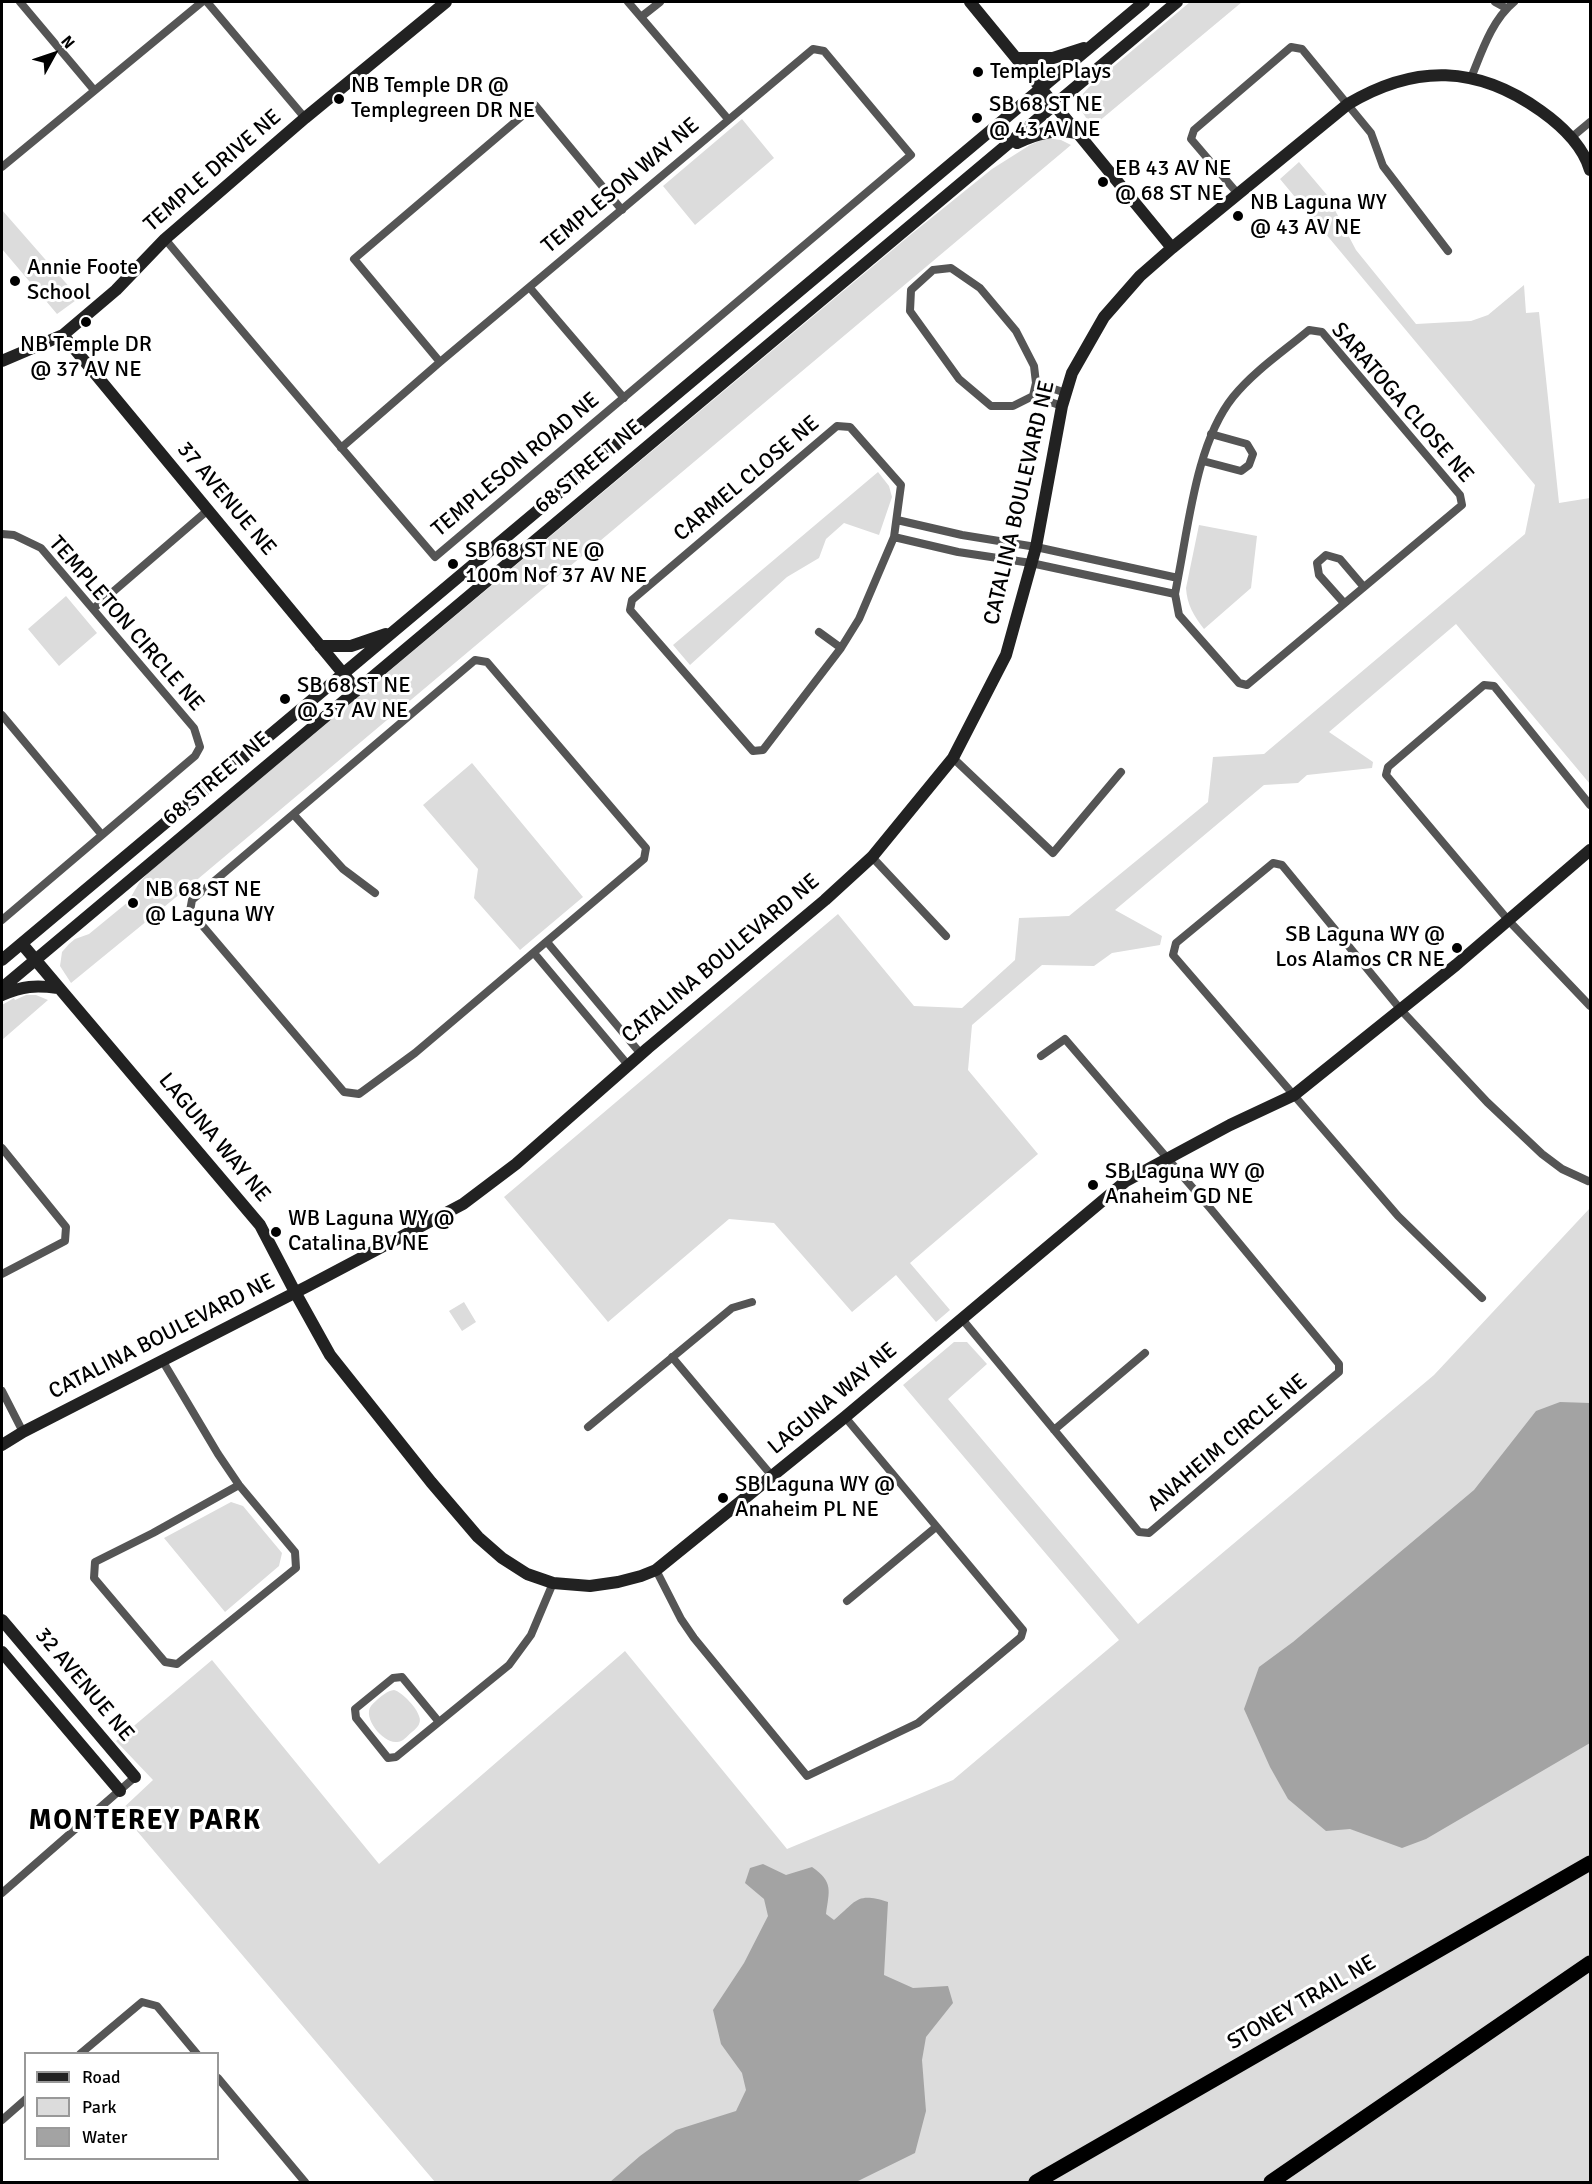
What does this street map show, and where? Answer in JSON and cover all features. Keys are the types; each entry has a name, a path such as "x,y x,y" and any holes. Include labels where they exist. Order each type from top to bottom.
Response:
{"highway":[{"name":"STONEY TRAIL NE","path":"1036,2182 1590,1863"},
{"path":"1271,2182 1590,1963"}],"street":[{"path":"20,2 94,90"},
{"path":"2,167 202,2"},
{"path":"207,2 305,118"},
{"name":"TEMPLE DRIVE NE","path":"2,361 63,335 116,290 165,239 305,118 446,2"},
{"path":"628,2 728,119"},
{"path":"641,17 660,2"},
{"path":"970,2 1172,248 1348,104 1367,93 1404,78 1436,75 1471,78 1503,88 1525,99 1572,137 1590,170"},
{"name":"68 STREET NE","path":"2,960 1144,2"},
{"name":"68 STREET NE","path":"2,988 1177,2"},
{"path":"1496,2 1506,8"},
{"path":"1471,78 1485,45 1506,8 1514,2"},
{"path":"1017,58 1053,58 1091,46"},
{"path":"1238,194 1191,139 1194,129 1290,47 1302,49 1371,133 1383,166 1448,250"},
{"name":"TEMPLESON WAY NE","path":"342,448 440,362 813,49 824,51 911,155"},
{"path":"440,362 354,259 535,105 622,210"},
{"path":"1572,137 1590,122"},
{"path":"997,153 1042,132 1077,133"},
{"name":"TEMPLESON ROAD NE","path":"165,239 435,557 911,155"},
{"name":"CATALINA BOULEVARD NE","path":"2,1445 463,1203 516,1164 628,1065 825,900 872,857 952,758 1006,655 1036,547 1062,406 1072,372 1104,317 1140,276 1172,248"},
{"path":"1033,396 1036,384 1034,366 1016,331 980,288 951,268 933,270 911,290 910,311 959,379 991,406 1013,406 1033,396 1062,406"},
{"path":"530,288 624,398"},
{"name":"SARATOGA CLOSE NE","path":"1309,330 1322,332 1460,495 1462,505 1247,685 1239,683 1179,615 1175,594 1203,461 1211,434 1234,396 1254,376 1309,330"},
{"name":"37 AVENUE NE","path":"63,335 356,689"},
{"path":"1036,384 1066,393"},
{"name":"CARMEL CLOSE NE","path":"837,426 850,427 901,485 897,520 894,537 859,619 841,648 763,750 753,751 630,610 632,600 837,426"},
{"path":"1203,461 1241,471 1249,465 1253,454 1247,444 1211,434"},
{"path":"93,609 208,510"},
{"path":"897,520 1178,578"},
{"name":"TEMPLETON CIRCLE NE","path":"2,534 20,538 41,548 194,728 200,747 195,756 2,920"},
{"path":"894,537 958,552 1031,563 1175,594"},
{"path":"1344,603 1320,574 1317,563 1326,555 1340,559 1363,586"},
{"path":"320,646 351,646 394,631"},
{"path":"819,632 841,648"},
{"path":"475,660 487,662 646,848 644,859 547,942 415,1053 359,1094 344,1092 190,911 192,900 475,660"},
{"path":"1590,805 1494,686 1484,685 1388,767 1386,775 1509,921 1590,1006"},
{"path":"2,715 102,835"},
{"path":"952,758 1053,853 1121,772"},
{"path":"294,815 343,869 375,893"},
{"name":"LAGUNA WAY NE","path":"22,944 260,1225 330,1354 431,1482 478,1537 502,1558 527,1574 553,1583 590,1586 618,1582 656,1570 845,1417 1104,1197 1126,1181 1168,1158 1294,1095 1509,921 1562,872 1590,850"},
{"path":"872,857 946,936"},
{"path":"1482,1298 1398,1216 1173,955 1176,943 1273,863 1282,865 1401,1010 1487,1102 1562,1170 1588,1181"},
{"path":"547,942 641,1054"},
{"path":"534,953 628,1065"},
{"path":"2,995 21,987 58,988"},
{"name":"ANAHEIM CIRCLE NE","path":"962,1319 1139,1532 1149,1533 1339,1372 1339,1364 1168,1158 1065,1040 1041,1056"},
{"path":"2,1148 66,1227 65,1241 2,1274"},
{"path":"588,1427 732,1308 753,1302"},
{"path":"1054,1430 1145,1353"},
{"path":"672,1357 772,1476"},
{"path":"162,1360 206,1435 239,1485 295,1552 296,1568 177,1664 165,1662 94,1578 95,1562 239,1485"},
{"path":"2,1391 23,1432"},
{"path":"656,1570 694,1638 807,1776 918,1724 1021,1637 1023,1630 845,1417"},
{"path":"847,1601 936,1527"},
{"path":"439,1722 402,1677 393,1678 355,1709 356,1718 388,1758 396,1757 439,1722 509,1665 531,1635 553,1583"},
{"name":"32 AVENUE NE","path":"2,1620 135,1777"},
{"name":"32 AVENUE NE","path":"2,1652 120,1791"},
{"path":"2,1893 135,1777"},
{"path":"82,2052 142,2002 157,2006 195,2052"},
{"path":"219,2079 305,2182"},
{"path":"2,2120 24,2101"}],"green space":[{"path":"1190,2 1242,2 1092,127 1081,110 1080,97"},
{"path":"742,119 774,158 695,225 663,186"},
{"path":"1046,138 1061,140 1071,145 186,889 71,983 60,966 62,952 75,939 89,934 128,902 148,873 909,236 992,169 1030,145"},
{"path":"1299,162 1327,195 1356,250 1416,324 1471,321 1488,315 1524,285 1526,313 1539,312 1559,503 1590,498 1590,784 1456,624 1329,732 1373,762 1372,768 1307,775 1298,783 1264,785 1115,910 1162,936 1160,945 1112,953 1094,966 1042,965 972,1025 968,1070 1038,1154 910,1263 950,1310 936,1322 896,1275 852,1312 774,1223 729,1219 608,1322 504,1197 838,914 914,1006 962,1008 1015,960 1019,918 1069,916 1208,802 1213,757 1264,754 1525,534 1535,485 1280,179"},
{"path":"2,210 79,298 57,314 2,249"},
{"path":"878,472 889,486 892,497 879,535 844,523 826,539 819,558 787,577 690,665 673,645"},
{"path":"1199,525 1257,536 1251,588 1204,629 1192,610 1186,588"},
{"path":"66,596 97,633 59,666 28,629"},
{"path":"472,763 583,897 520,950 474,898 478,869 423,805"},
{"path":"26,995 36,995 48,1000 2,1040 2,1005 14,998 15,1000"},
{"path":"1590,1208 1590,2182 435,2182 120,1811 153,1780 116,1741 212,1660 379,1864 625,1651 787,1849 953,1780 1119,1640 903,1385 954,1342 967,1342 987,1364 948,1399 1138,1624 1434,1375"},
{"path":"464,1302 476,1322 462,1331 449,1311"},
{"path":"231,1502 243,1506 282,1553 279,1566 225,1612 164,1538"},
{"path":"394,1690 409,1701 420,1719 416,1729 399,1742 392,1742 381,1735 369,1717 372,1705 387,1692"}],"water":[{"path":"1560,1402 1590,1403 1590,1743 1426,1839 1402,1848 1350,1829 1326,1831 1288,1799 1270,1767 1244,1709 1259,1667 1293,1642 1474,1490 1536,1411"},
{"path":"763,1864 786,1875 812,1867 819,1872 827,1882 828,1888 826,1914 834,1920 853,1903 863,1898 888,1902 884,1975 913,1988 948,1986 953,2003 926,2037 922,2060 926,2111 915,2153 856,2182 610,2182 640,2156 676,2130 736,2111 746,2090 742,2073 721,2044 713,2010 744,1963 768,1916 764,1899 745,1883 750,1868"}],"place":[{"name":"Temple Plays","path":"978,72"},
{"name":"NB Temple DR @ Templegreen DR NE","path":"339,99"},
{"name":"SB 68 ST NE @ 43 AV NE","path":"977,118"},
{"name":"EB 43 AV NE @ 68 ST NE","path":"1103,182"},
{"name":"NB Laguna WY @ 43 AV NE","path":"1238,216"},
{"name":"Annie Foote School","path":"15,281"},
{"name":"NB Temple DR @ 37 AV NE","path":"86,322"},
{"name":"SB 68 ST NE @ 100m Nof 37 AV NE","path":"453,564"},
{"name":"SB 68 ST NE @ 37 AV NE","path":"285,699"},
{"name":"NB 68 ST NE @ Laguna WY","path":"133,903"},
{"name":"SB Laguna WY @ Los Alamos CR NE","path":"1457,948"},
{"name":"SB Laguna WY @ Anaheim GD NE","path":"1093,1185"},
{"name":"WB Laguna WY @ Catalina BV NE","path":"276,1232"},
{"name":"SB Laguna WY @ Anaheim PL NE","path":"723,1498"}],"district":[{"name":"MONTEREY PARK","path":"145,1822"}]}
